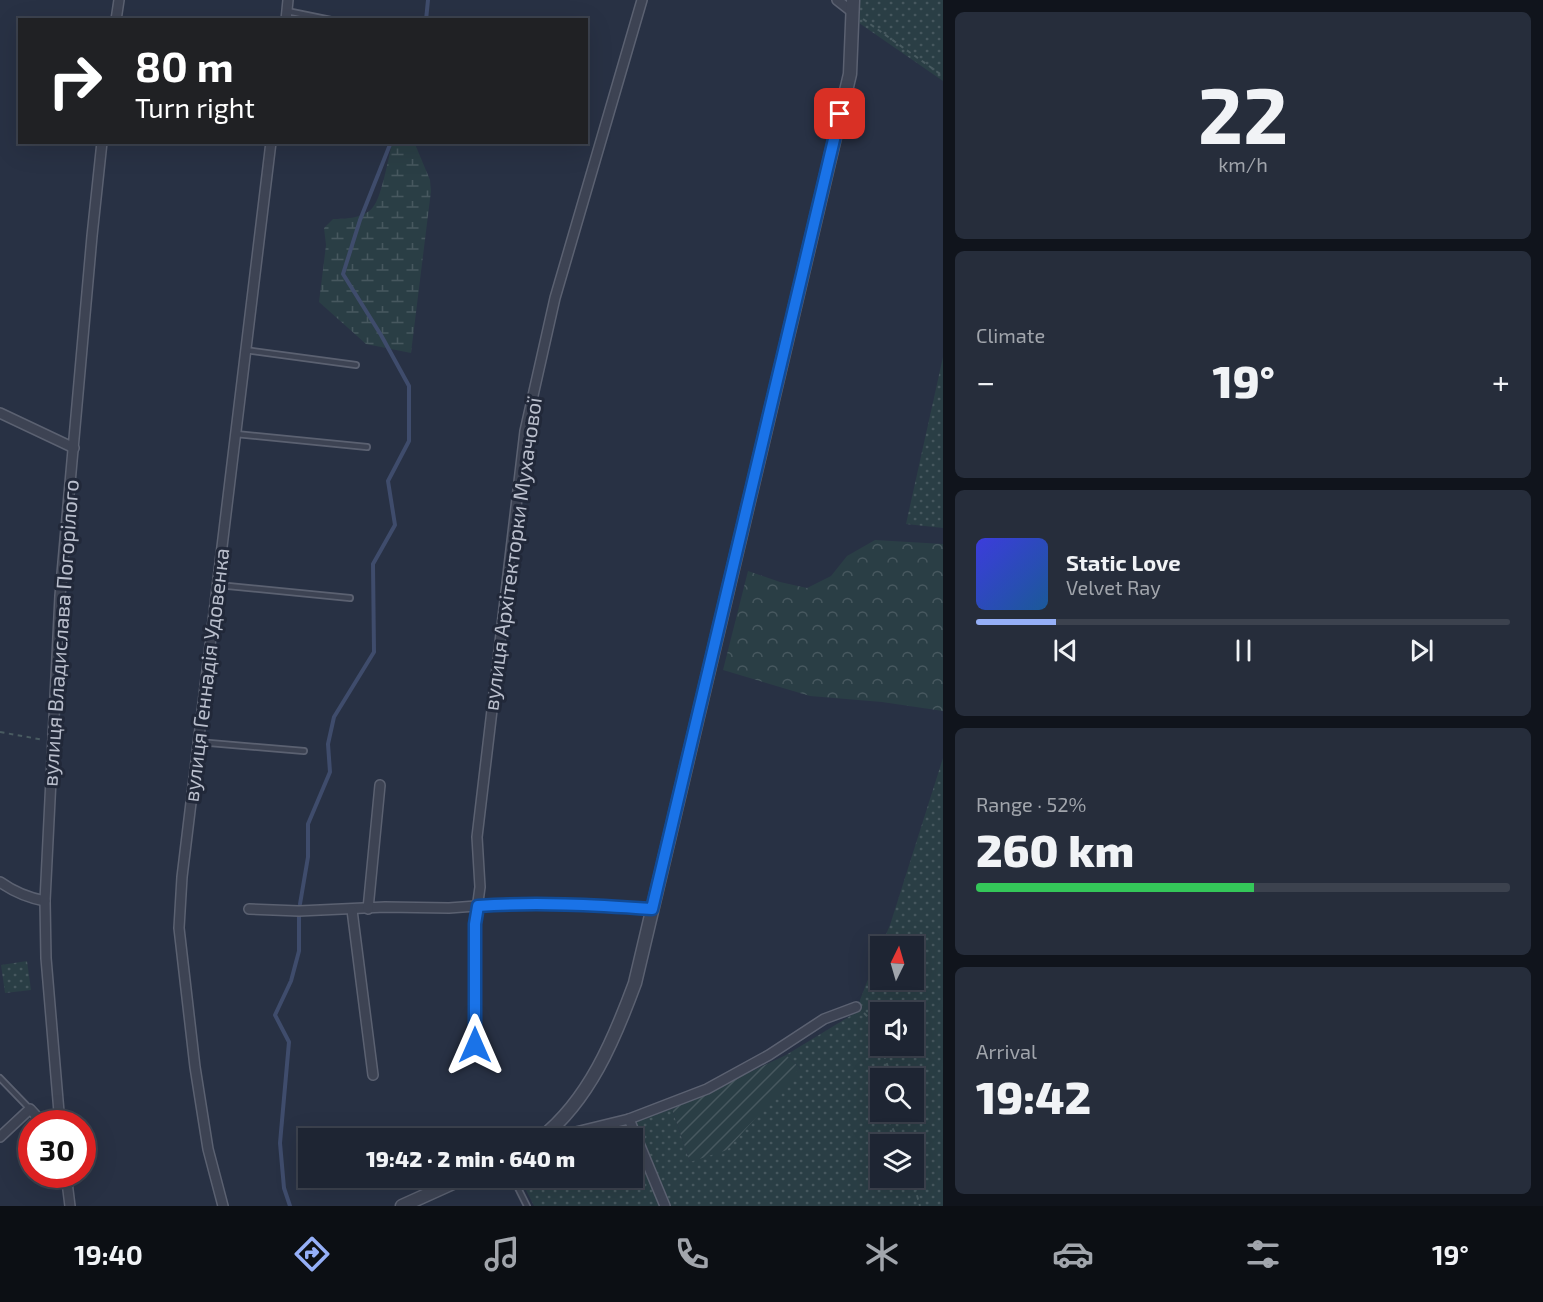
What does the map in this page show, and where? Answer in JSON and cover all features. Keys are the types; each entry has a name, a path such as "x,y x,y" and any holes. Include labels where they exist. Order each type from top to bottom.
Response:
{"street":[{"path":"116,18 119,0"},
{"path":"286,15 288,0"},
{"name":"вулиця Архітекторки Мухачової","path":"475,1045 475,924 480,887 477,837 525,431 555,298 642,0"},
{"path":"554,1128 578,1101 606,1053 634,983 850,74 852,5 837,0"},
{"name":"вулиця Владислава Погорілого","path":"59,1110 46,958 45,901 52,741 60,596 102,144"},
{"name":"вулиця Геннадія Удовенка","path":"223,1206 208,1149 195,1067 179,928 182,877 270,144"},
{"path":"0,413 74,448"},
{"path":"368,909 380,785"},
{"path":"0,882 21,894 45,901"},
{"path":"249,909 299,911 385,907 448,908 517,903 598,904 652,909"},
{"path":"352,910 373,1075"},
{"path":"592,1128 629,1119 707,1089 824,1019 856,1007"},
{"path":"0,1137 30,1109"},
{"path":"629,1119 665,1206"},
{"path":"68,1188 70,1206"},
{"path":"410,1204 443,1188"}],"lane":[{"path":"286,15 313,18"},
{"path":"245,350 356,365"},
{"path":"236,434 367,447"},
{"path":"218,585 350,598"},
{"path":"198,742 304,751"},
{"path":"0,1078 30,1109"},
{"path":"518,1188 527,1206"}],"path":[{"path":"852,5 943,76"},
{"path":"0,732 52,741"},
{"path":"856,1007 870,1019"},
{"path":"915,1188 920,1206"}],"green space":[{"path":"860,0 943,0 943,81 859,23"},
{"path":"392,144 415,144 430,180 431,191 411,353 366,344 319,302 326,245 324,228 333,219 365,214 373,207 382,187"},
{"path":"943,357 943,528 906,524"},
{"path":"875,540 943,544 943,711 882,702 810,696 723,670 748,571 807,588 831,576 847,556"},
{"path":"943,758 943,1206 534,1206 525,1188 643,1188 643,1128 616,1128 672,1109 690,1162 800,1068 786,1055 855,1013 870,974 870,990 924,990 924,936 885,936"},
{"path":"27,961 31,990 5,993 1,965"},
{"path":"786,1055 800,1068 727,1150 690,1162 672,1109"}],"waterway":[{"path":"426,18 428,0"},
{"path":"300,904 308,857 308,824 330,772 328,744 334,717 374,652 373,564 395,525 388,481 409,441 409,386 343,274 360,220 390,144"},
{"path":"290,1206 284,1188 280,1143 289,1042 275,1015 291,981 299,951 299,916"}],"route":[{"path":"475,1045 475,924 478,906 517,903 598,904 652,909 840,114"}]}
